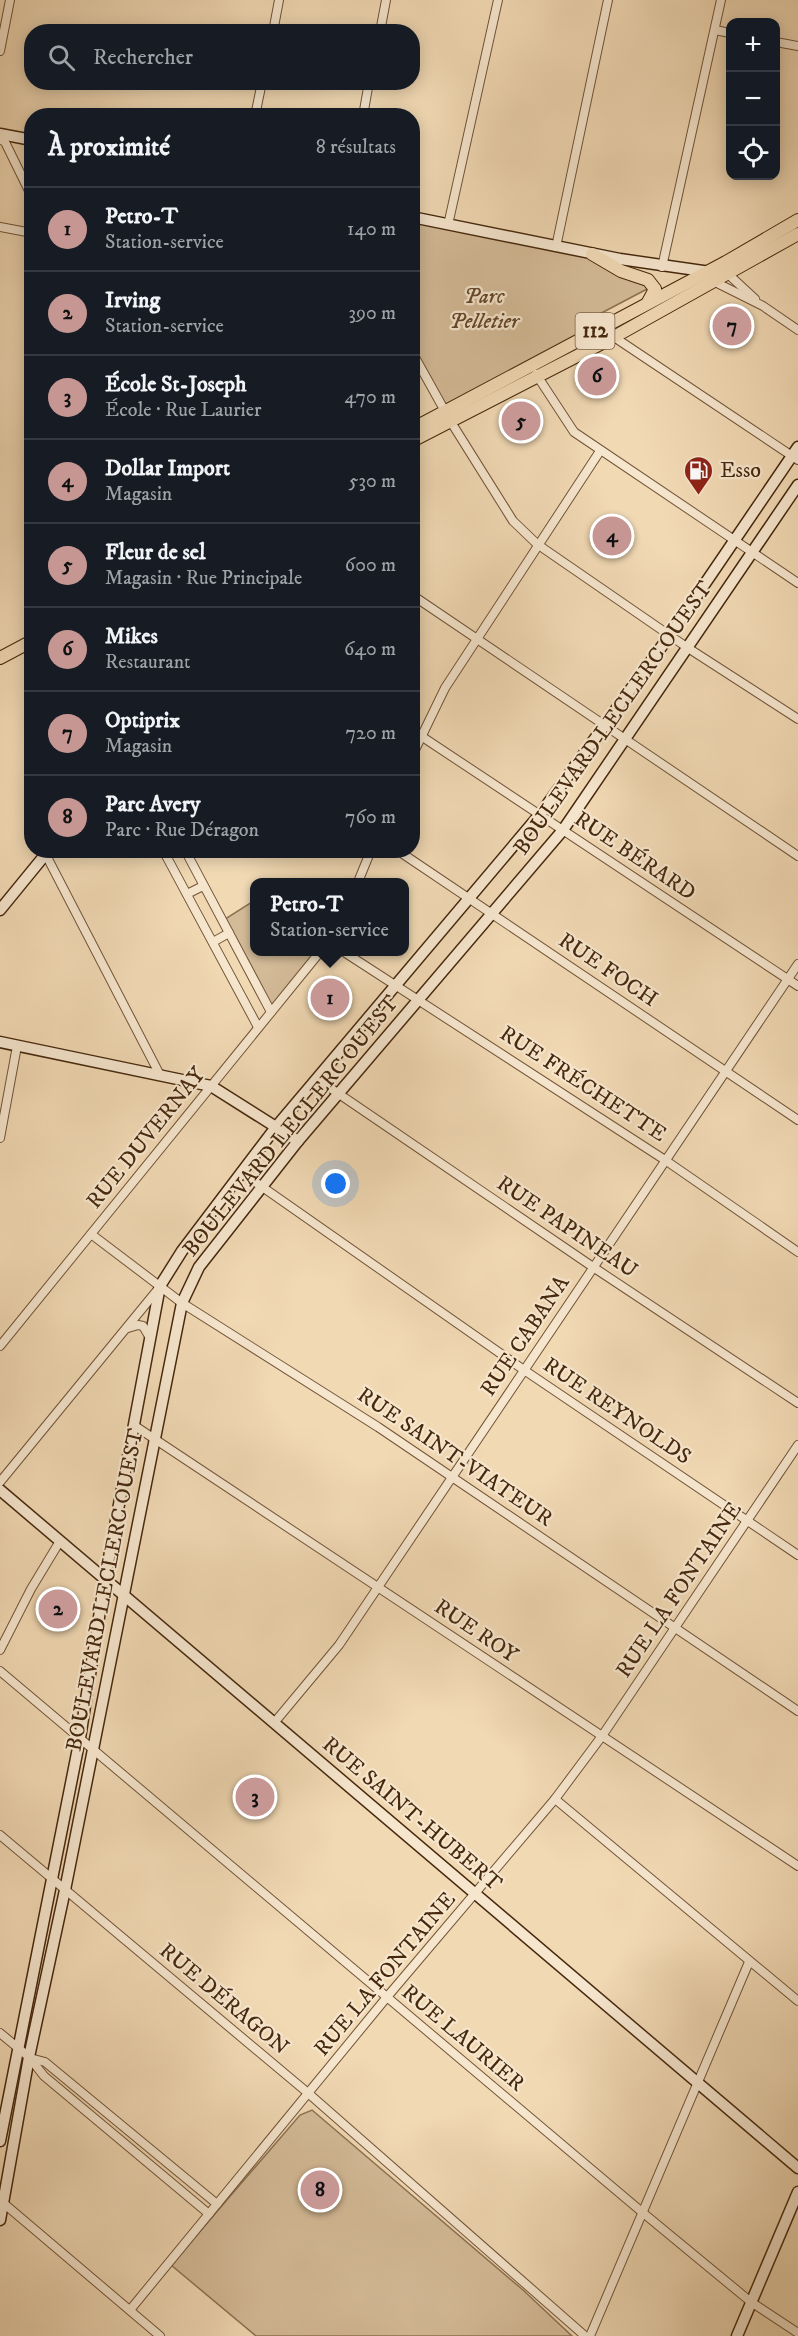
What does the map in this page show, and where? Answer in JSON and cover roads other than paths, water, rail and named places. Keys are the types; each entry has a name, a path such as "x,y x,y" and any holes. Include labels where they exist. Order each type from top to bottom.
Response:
{"main road":[{"name":"112","path":"420,437 614,337 798,219"},
{"name":"112","path":"420,424 694,278 728,274 798,234"},
{"path":"592,254 621,271 648,280 655,289 647,303"},
{"path":"0,658 24,645"}],"street":[{"path":"0,51 10,0"},
{"path":"274,24 279,0"},
{"path":"382,24 386,0"},
{"path":"448,225 498,0"},
{"path":"556,247 608,0"},
{"path":"662,267 721,0"},
{"path":"715,30 726,32"},
{"path":"780,43 798,46"},
{"path":"257,108 260,90"},
{"path":"364,108 368,90"},
{"path":"0,134 24,138"},
{"path":"0,138 24,181"},
{"path":"420,219 620,260 694,278"},
{"path":"0,227 24,231"},
{"path":"620,260 710,277 763,306 798,330"},
{"path":"728,274 763,306"},
{"path":"614,337 796,454"},
{"path":"531,365 574,432 600,452 798,583"},
{"path":"420,367 444,411 513,521 537,544 688,648 798,719"},
{"path":"420,740 445,688 537,544 600,452"},
{"name":"BOULEVARD LECLERC OUEST","path":"0,2141 80,1738 105,1579 160,1286 182,1251 276,1127 399,985 469,897 541,813 670,635 796,454"},
{"name":"BOULEVARD LECLERC OUEST","path":"0,2220 29,2058 125,1596 182,1303 199,1267 261,1187 563,830 798,485"},
{"path":"420,600 798,856"},
{"name":"RUE BÉRARD","path":"422,736 798,986"},
{"path":"0,910 43,858"},
{"path":"50,858 160,1075"},
{"path":"167,858 258,1027"},
{"path":"189,858 271,1012"},
{"path":"359,878 368,858"},
{"name":"RUE FOCH","path":"409,858 798,1120"},
{"path":"187,894 203,886"},
{"path":"213,942 229,933"},
{"name":"RUE DUVERNAY","path":"0,1346 316,956"},
{"name":"RUE FRÉCHETTE","path":"352,956 420,998 665,1160 798,1252"},
{"name":"RUE CABANA","path":"274,1723 339,1645 798,964"},
{"path":"0,1042 211,1086 298,1142"},
{"path":"0,1138 17,1046"},
{"name":"RUE PAPINEAU","path":"317,1079 798,1403"},
{"name":"RUE REYNOLDS","path":"241,1172 524,1370 798,1555"},
{"name":"RUE SAINT-VIATEUR","path":"91,1234 182,1303 281,1364 452,1476 798,1711"},
{"path":"0,1482 160,1286"},
{"path":"126,1329 138,1325 143,1326 150,1339"},
{"name":"RUE ROY","path":"135,1426 798,1866"},
{"name":"RUE LA FONTAINE","path":"130,2310 387,1997 555,1799 602,1736 798,1445"},
{"name":"RUE SAINT-HUBERT","path":"0,1490 798,2168"},
{"path":"0,1650 31,1588 60,1541"},
{"name":"RUE LAURIER","path":"0,1671 642,2212 751,2302 798,2333"},
{"path":"555,1799 798,2001"},
{"name":"RUE DÉRAGON","path":"0,1835 308,2093 585,2336"},
{"path":"590,2336 749,1962"},
{"path":"0,2033 29,2058 44,2076 209,2214"},
{"path":"29,2058 45,2062 217,2204"},
{"path":"737,2336 798,2192"},
{"path":"2,2201 160,2336"}],"place":[{"name":"Optiprix","path":"732,326"},
{"name":"Mikes","path":"597,376"},
{"name":"Fleur de sel","path":"521,421"},
{"name":"Esso","path":"699,496"},
{"name":"Dollar Import","path":"612,536"},
{"name":"Petro-T","path":"330,998"},
{"name":"Irving","path":"58,1609"},
{"name":"École St-Joseph","path":"255,1797"},
{"name":"Parc Avery","path":"320,2190"}],"park label":[{"name":"Parc Pelletier","path":"484,308"}]}
